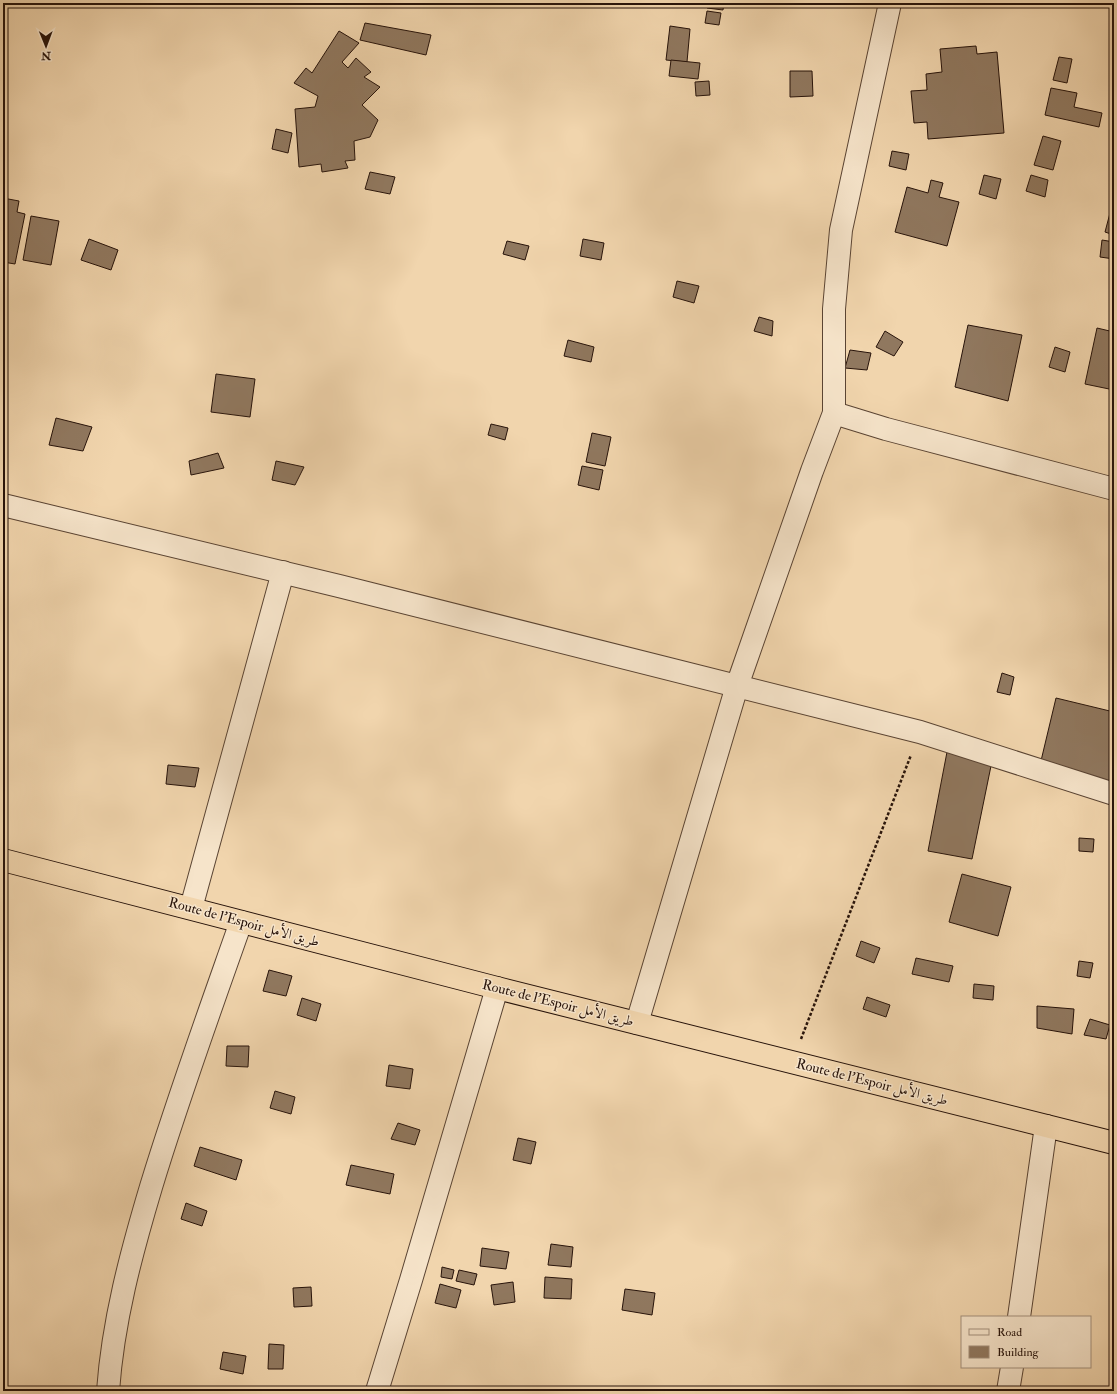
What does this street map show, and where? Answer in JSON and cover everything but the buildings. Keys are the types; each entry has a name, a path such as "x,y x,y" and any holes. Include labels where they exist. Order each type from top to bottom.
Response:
{"highway":[{"name":"Route de l’Espoir طريق الأمل","path":"3,860 497,988 1114,1143"}],"street":[{"path":"637,1023 737,686 812,471 834,414 834,309 841,230 890,3"},
{"path":"834,414 1114,489"},
{"path":"3,505 283,572 920,732 1114,794"},
{"path":"191,908 283,572"},
{"path":"108,1391 109,1372 120,1305 139,1228 171,1122 241,922"},
{"path":"377,1391 497,988"},
{"path":"1019,1316 1046,1126"},
{"path":"1008,1391 1012,1368"}],"path":[{"path":"792,1062 920,732"}]}
